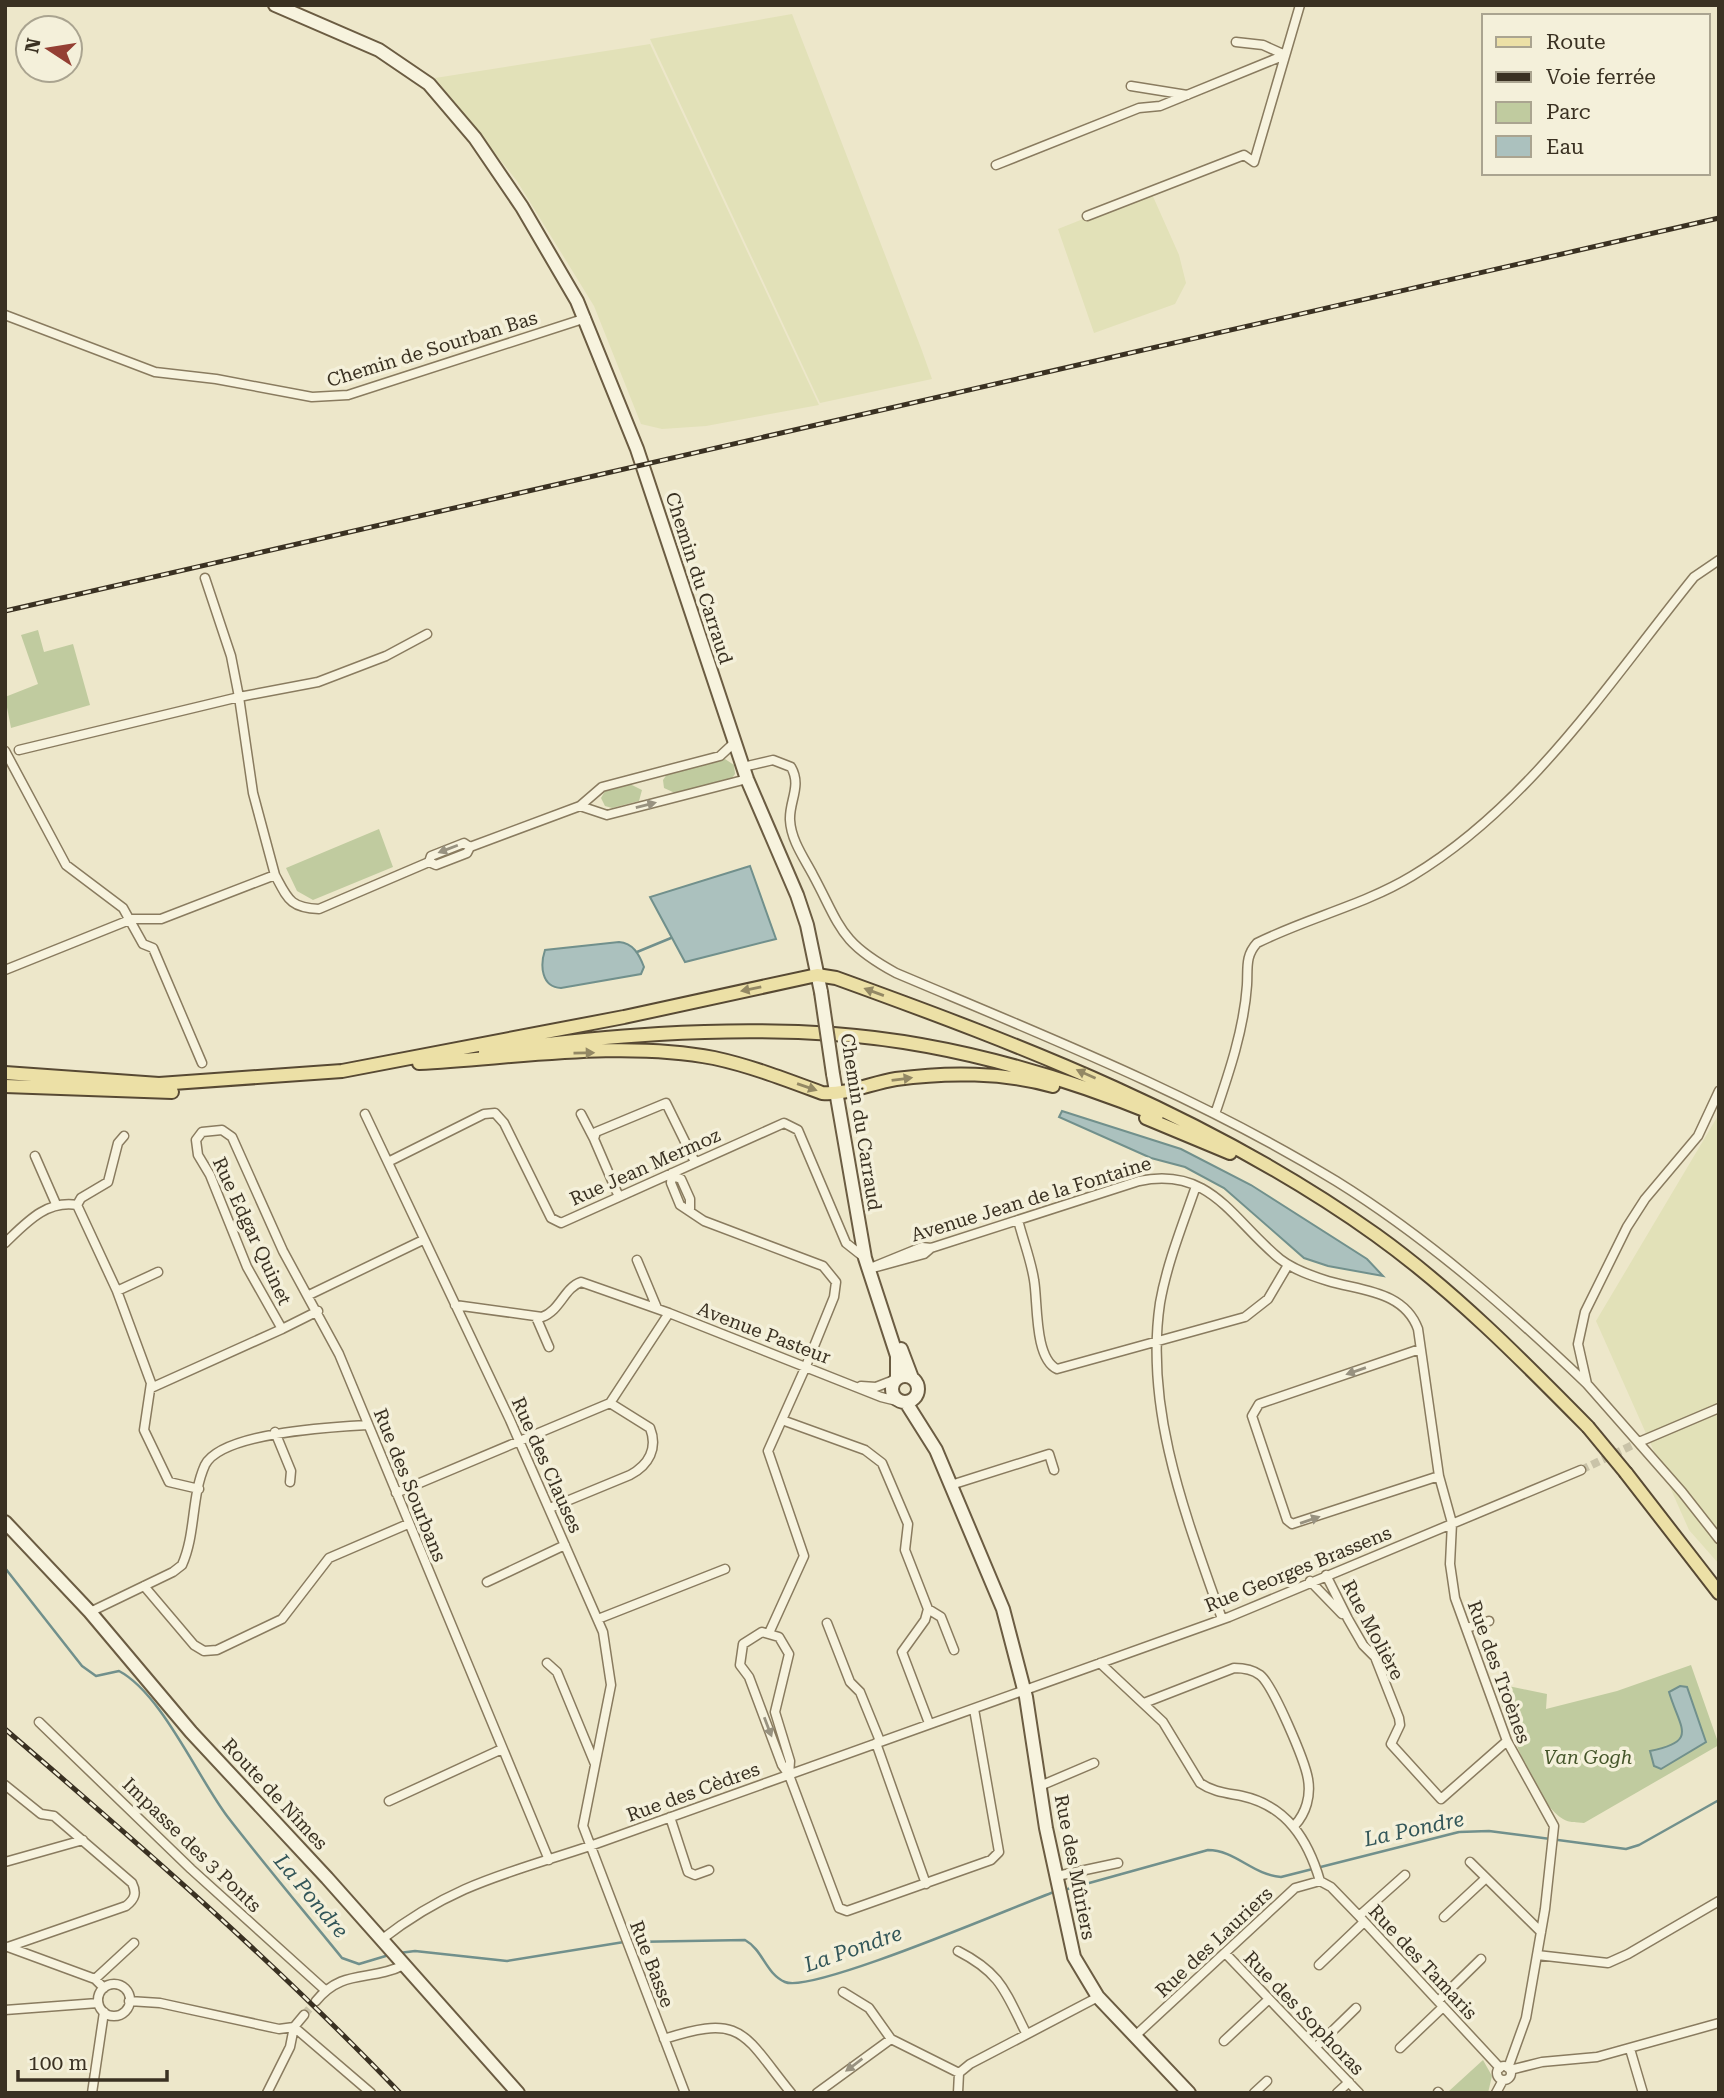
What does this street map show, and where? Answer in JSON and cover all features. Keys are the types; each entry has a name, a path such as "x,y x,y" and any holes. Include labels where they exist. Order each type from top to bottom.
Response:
{"main road":[{"path":"5,1086 130,1093 250,1087 370,1066 817,975 900,1001 1060,1063 1184,1119 1277,1173 1378,1237 1462,1303 1588,1427 1719,1593"},
{"path":"370,1066 525,1046 685,1031 847,1035 969,1056 1083,1087 1185,1127 1277,1173"},
{"path":"370,1066 552,1054 661,1051 730,1062 822,1093 836,1094 865,1085 924,1076 959,1075 1036,1083 1120,1108 1277,1173"},
{"path":"5,1073 159,1084 342,1071"}],"street":[{"name":"Chemin du Carraud","path":"275,5 379,50 429,84 475,138 517,199 586,318 637,449 734,743 797,894 807,925 821,992 866,1264 897,1356 894,1392 936,1450"},
{"path":"1087,216 1244,155 1254,162 1300,5"},
{"path":"1236,42 1263,45 1285,55"},
{"path":"996,165 1139,108 1160,106 1189,95 1285,55"},
{"path":"1131,86 1189,95"},
{"name":"Chemin de Sourban Bas","path":"5,315 155,372 216,379 293,395 326,398 348,395 586,318"},
{"path":"1215,1114 1237,1041 1245,1001 1248,957 1257,943 1356,904 1412,876 1476,832 1534,776 1694,577 1705,566 1719,560"},
{"path":"205,578 231,656 253,793 275,875 294,904 319,909 429,862 436,865 467,853 470,847 580,806 602,787 720,756 734,743"},
{"path":"19,750 239,697 318,682 386,656 427,634"},
{"path":"5,751 56,850 66,864 123,908 132,919 143,944 153,948 202,1063"},
{"path":"580,806 607,815 745,773 774,760 791,767 797,780 790,819 795,841 838,926 866,956 895,973 1113,1065 1215,1114 1338,1182 1400,1224 1506,1310 1587,1384 1719,1539"},
{"path":"5,970 132,919 161,919 275,875"},
{"path":"1587,1384 1578,1344 1585,1312 1627,1227 1645,1199 1698,1136 1719,1091"},
{"path":"594,1139 596,1132 666,1103 695,1163"},
{"name":"Rue Jean Mermoz","path":"388,1162 492,1112 502,1119 553,1221 561,1223 673,1175 779,1124 792,1126 802,1139 846,1243 866,1264"},
{"name":"Rue des Clauses","path":"365,1114 550,1508 598,1619 608,1649 611,1685 583,1821 590,1846"},
{"path":"581,1114 619,1197"},
{"name":"Rue Edgar Quinet","path":"226,1131 211,1129 202,1132 196,1140 196,1150 210,1175 247,1268 282,1329 318,1311"},
{"name":"Rue des Sourbans","path":"226,1131 250,1174 280,1245 318,1311 549,1860"},
{"path":"77,1205 81,1198 108,1182 118,1143 124,1136"},
{"path":"35,1156 56,1204"},
{"path":"673,1175 671,1183 680,1205 692,1210 709,1224 823,1266 833,1275 836,1289 768,1456 804,1556 769,1633"},
{"name":"Avenue Jean de la Fontaine","path":"866,1264 931,1248 1157,1177 1178,1178 1224,1203 1289,1265 1329,1282 1385,1296 1402,1305 1415,1321 1439,1476 1451,1523"},
{"path":"1196,1186 1163,1288 1158,1343 1159,1389 1171,1459 1222,1619"},
{"path":"5,1243 24,1225 56,1204 77,1205"},
{"path":"77,1205 117,1291 151,1388 144,1430 156,1460 169,1482 199,1489"},
{"path":"1018,1220 1034,1277 1039,1333 1053,1367 1066,1368 1250,1314 1268,1299 1289,1265"},
{"path":"309,1295 423,1240"},
{"path":"637,1260 657,1308"},
{"path":"117,1291 158,1272"},
{"path":"455,1305 536,1317 552,1313 578,1282 669,1313"},
{"name":"Chemin du Carraud","path":"877,1294 917,1391 936,1450 999,1596 1024,1690"},
{"name":"Avenue Pasteur","path":"610,1403 669,1313 891,1401 904,1403"},
{"path":"536,1317 549,1347"},
{"path":"151,1388 282,1329"},
{"path":"1420,1349 1259,1404 1252,1416 1287,1520 1292,1524 1439,1476"},
{"path":"896,1378 912,1378"},
{"name":"Avenue Pasteur","path":"851,1384 876,1387 896,1378"},
{"path":"904,1403 916,1398 917,1391"},
{"path":"396,1493 610,1403 650,1428 652,1445 649,1460 630,1475 550,1508"},
{"path":"1639,1442 1719,1408"},
{"path":"782,1420 865,1450 881,1463 908,1524 905,1550 928,1609 925,1620 902,1651 929,1723"},
{"path":"90,1612 182,1564 205,1466 215,1455 275,1432 368,1425"},
{"path":"275,1432 291,1471 290,1482"},
{"path":"951,1485 1049,1454 1054,1470"},
{"name":"Rue Georges Brassens","path":"1024,1690 1222,1619 1581,1470"},
{"name":"Route de Nîmes","path":"5,1522 90,1612 191,1732 518,2093"},
{"name":"Rue des Troènes","path":"1451,1523 1452,1580 1466,1628 1507,1741 1554,1826 1541,1932 1526,2018 1506,2068"},
{"path":"144,1586 194,1645 204,1651 217,1650 282,1619 324,1563 335,1554 408,1524"},
{"path":"487,1582 565,1545"},
{"path":"598,1619 724,1569"},
{"name":"Rue Molière","path":"1326,1575 1363,1645 1375,1657 1399,1718 1401,1725 1391,1744 1441,1799 1507,1741"},
{"path":"1310,1581 1348,1619"},
{"path":"928,1609 941,1617 954,1650"},
{"path":"1466,1628 1489,1621"},
{"path":"827,1623 850,1682 860,1692 926,1884"},
{"path":"789,1775 790,1761 775,1713 789,1654 779,1637 769,1633 755,1634 740,1650 740,1665 749,1677 840,1910 847,1911 926,1884 991,1860 999,1852 974,1709"},
{"path":"547,1663 557,1672 595,1765"},
{"path":"1100,1663 1170,1730 1192,1774 1200,1783 1210,1789 1255,1801 1295,1825 1314,1860 1320,1881"},
{"path":"1144,1703 1234,1668 1244,1668 1261,1675 1279,1708 1308,1778 1307,1806 1295,1825"},
{"name":"Rue des Cèdres","path":"381,1940 428,1906 460,1889 590,1846 1024,1690"},
{"name":"Rue des Mûriers","path":"1024,1690 1061,1902 1074,1957 1098,1997 1189,2093"},
{"name":"Impasse des 3 Ponts","path":"39,1722 191,1869 325,1990"},
{"path":"388,1801 502,1749"},
{"path":"1040,1786 1094,1763"},
{"path":"5,1785 41,1814 54,1816 132,1883 136,1890 134,1900 126,1906 7,1946"},
{"path":"670,1817 688,1872 695,1875 709,1870"},
{"path":"5,1862 83,1840"},
{"name":"Rue Basse","path":"590,1846 685,2093"},
{"path":"1470,1862 1541,1932"},
{"path":"1057,1877 1118,1863"},
{"path":"1320,1965 1405,1875"},
{"path":"1444,1917 1486,1878"},
{"name":"Rue des Tamaris","path":"1320,1881 1331,1887 1440,2004 1506,2068"},
{"name":"Rue des Lauriers","path":"1135,2036 1295,1888 1320,1881"},
{"path":"1537,1955 1608,1962 1628,1954 1719,1901"},
{"path":"95,1979 134,1942"},
{"path":"7,1946 95,1979 104,1988"},
{"path":"958,1951 991,1970 1026,2033"},
{"name":"Rue des Sophoras","path":"1226,1954 1359,2093"},
{"path":"1400,2048 1481,1959"},
{"path":"316,2001 325,1990 344,1979 386,1972 404,1965"},
{"path":"98,2003 104,2012 113,2016 122,2014 129,2001 127,1991 118,1985 104,1988"},
{"path":"98,2003 104,1988"},
{"path":"844,1992 869,2008 891,2039 959,2073"},
{"path":"959,2073 987,2053 1098,1997"},
{"path":"1224,2041 1269,1999"},
{"path":"129,2001 160,2003 279,2029 295,2028 371,2093"},
{"path":"5,2010 98,2003"},
{"path":"1316,2047 1356,2008"},
{"path":"92,2093 104,2012"},
{"path":"267,2093 295,2028 304,2015"},
{"path":"1496,2093 1503,2080 1497,2074 1506,2068 1597,2057 1719,2023"},
{"path":"664,2039 706,2026 730,2028 747,2040 791,2093"},
{"path":"817,2093 891,2039"},
{"path":"1629,2049 1643,2093"},
{"path":"958,2093 959,2073"},
{"path":"1254,2093 1267,2081"},
{"path":"1337,2093 1349,2082"}],"green space":[{"path":"792,14 932,379 820,403 650,39"},
{"path":"650,44 819,405 706,426 662,429 641,424 594,306 517,181 435,78"},
{"path":"1151,192 1179,255 1186,283 1175,304 1094,333 1058,229"},
{"path":"38,630 44,652 73,644 90,705 11,728 5,697 38,684 21,635"},
{"path":"725,759 734,765 735,774 732,778 675,793 664,788 663,780 667,774"},
{"path":"630,784 642,790 639,801 612,808 605,806 601,798 605,791"},
{"path":"379,829 393,867 313,900 297,891 286,868"},
{"path":"1719,1114 1719,1564 1689,1530 1596,1321"},
{"name":"Van Gogh","path":"1691,1665 1719,1745 1584,1823 1565,1820 1552,1810 1531,1777 1494,1683 1547,1694 1546,1709 1617,1691"},
{"path":"1483,2060 1492,2076 1488,2093 1449,2091"}],"water":[{"path":"750,866 776,939 685,962 650,897"},
{"path":"619,942 628,944 638,954 644,967 641,974 561,988 549,984 546,979 543,968 545,950"},
{"path":"1062,1111 1181,1149 1251,1185 1367,1259 1383,1276 1328,1266 1304,1258 1224,1188 1185,1167 1151,1158 1059,1117"},
{"path":"1680,1686 1687,1687 1706,1742 1661,1769 1654,1766 1650,1751 1675,1743 1680,1738 1681,1724 1669,1692"}],"waterway":[{"path":"637,952 671,938"},
{"name":"La Pondre","path":"5,1568 82,1666 96,1676 119,1671 149,1697 178,1737 227,1816 342,1958 359,1964 389,1955"},
{"name":"La Pondre","path":"1064,1890 1208,1850 1227,1854 1262,1872 1281,1877 1459,1832 1489,1831 1626,1849 1639,1845 1719,1800"},
{"name":"La Pondre","path":"631,1942 745,1940 779,1978 785,1982 803,1982 872,1962 1054,1892"},
{"name":"La Pondre","path":"399,1953 415,1951 507,1961 624,1942"}],"tunnel":[{"path":"1581,1470 1639,1442"},
{"path":"304,2015 316,2001"}],"railway":[{"path":"5,611 1719,218"},
{"path":"5,1729 157,1861 256,1952 400,2093"}]}
